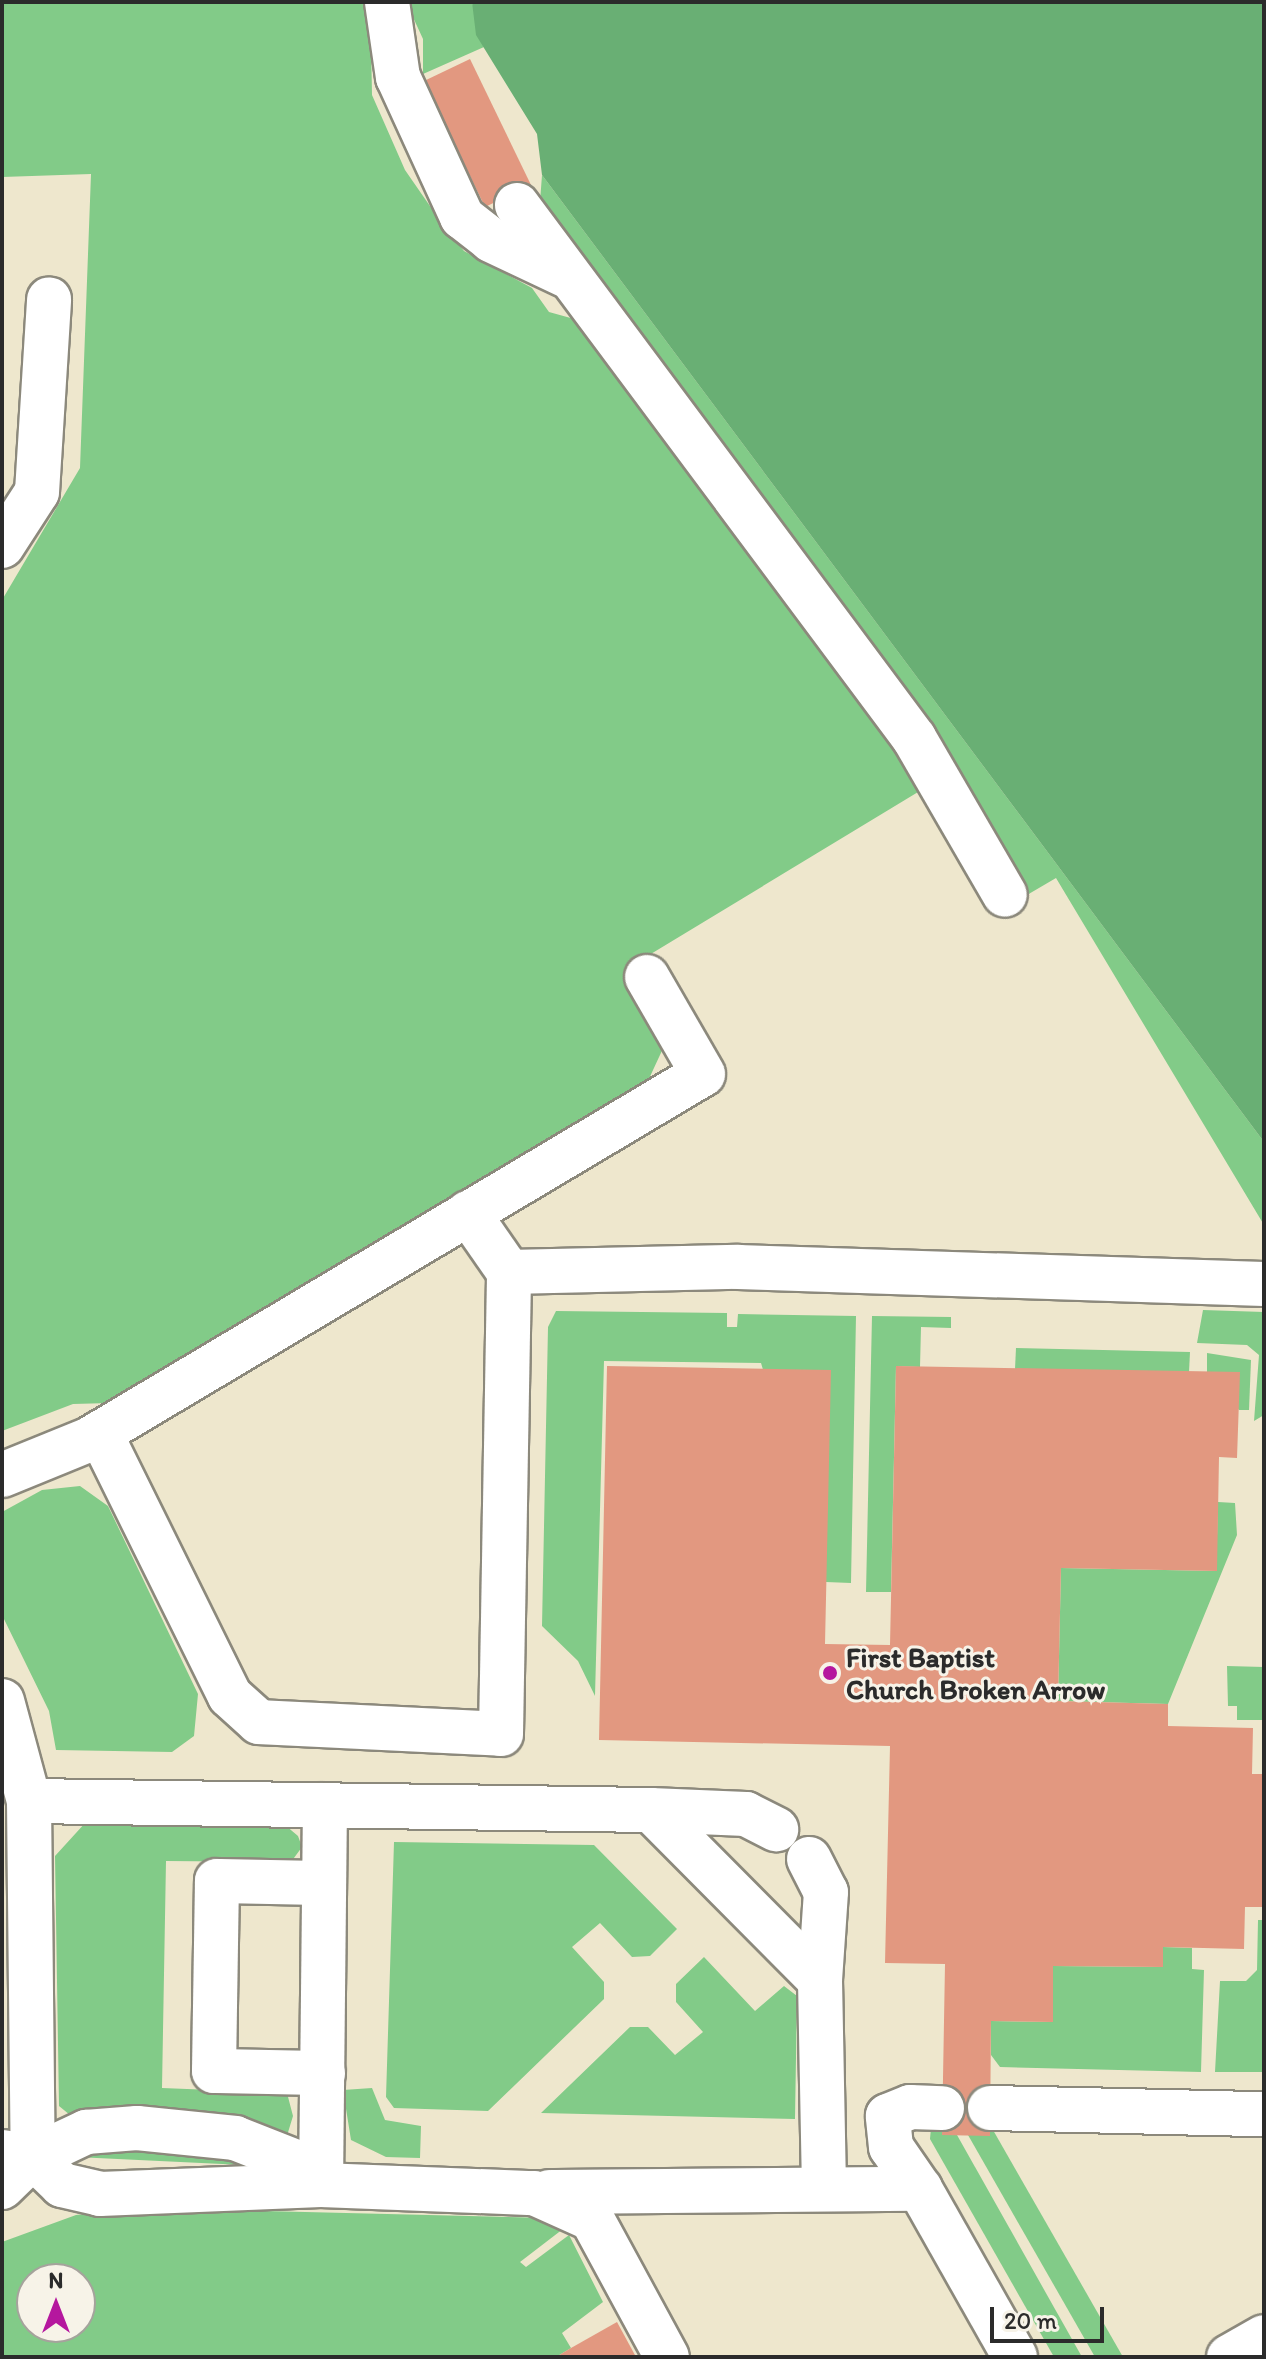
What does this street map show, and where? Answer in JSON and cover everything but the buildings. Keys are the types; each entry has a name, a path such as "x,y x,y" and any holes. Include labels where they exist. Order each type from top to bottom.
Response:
{"street":[{"path":"387,2 398,77 462,217 491,240 571,278"},
{"path":"517,205 914,738 1005,895"},
{"path":"2,546 37,492 49,299"},
{"path":"2,1475 100,1433 703,1074 647,977"},
{"path":"100,1433 230,1696 259,1722 501,1734 509,1272 468,1213"},
{"path":"509,1272 738,1267 1264,1284"},
{"path":"2,1701 29,1801 17,2155 2,2187"},
{"path":"29,1801 651,1810 746,1814 776,1829"},
{"path":"321,2185 325,1805"},
{"path":"651,1810 820,1980"},
{"path":"809,1859 826,1892 820,1980 824,2189"},
{"path":"323,1883 217,1881 214,2071 323,2073"},
{"path":"942,2108 910,2107 888,2116 891,2147 920,2189 1015,2357"},
{"path":"990,2108 1264,2114"},
{"path":"17,2155 86,2132 186,2131 287,2158 321,2185"},
{"path":"17,2155 62,2185 100,2194 321,2185 534,2193 920,2189"},
{"path":"534,2193 592,2219 667,2357"},
{"path":"1229,2357 1264,2337"}],"green space":[{"path":"2,2 372,2 378,32 371,42 372,95 405,170 441,222 464,251 532,288 549,312 585,322 928,786 626,969 666,1042 647,1083 110,1403 73,1404 2,1431 2,600 80,468 91,174 2,177"},
{"path":"406,2 472,2 484,47 423,74 423,39"},
{"path":"472,2 1264,2 1264,1142 542,175 537,134 476,35"},
{"path":"542,175 1264,1142 1264,1225 1056,878 1027,895 932,748 540,202"},
{"path":"1203,1310 1264,1312 1264,1415 1254,1421 1259,1355 1247,1345 1197,1343"},
{"path":"556,1311 727,1313 727,1327 737,1327 738,1314 856,1316 851,1583 826,1582 761,1363 604,1361 595,1696 578,1661 542,1626 548,1327"},
{"path":"872,1316 951,1317 951,1328 921,1327 920,1367 896,1366 891,1592 866,1592"},
{"path":"1016,1348 1190,1352 1189,1372 1015,1369"},
{"path":"1207,1353 1251,1360 1249,1410 1239,1410 1207,1372"},
{"path":"80,1486 108,1506 198,1694 194,1736 172,1752 56,1750 49,1711 2,1615 2,1512 42,1490"},
{"path":"1218,1502 1235,1503 1237,1535 1168,1704 1058,1701 1061,1568 1216,1571"},
{"path":"1227,1666 1264,1667 1264,1760 1263,1720 1237,1720 1237,1706 1228,1706"},
{"path":"86,1822 285,1825 298,1836 302,1847 291,1862 166,1861 162,2088 287,2093 293,2116 286,2139 70,2115 59,2106 55,1856"},
{"path":"394,1842 594,1845 677,1929 650,1956 632,1957 600,1923 572,1947 604,1982 604,1999 488,2111 394,2108 386,2097"},
{"path":"1258,1920 1264,1920 1264,2072 1215,2072 1220,1981 1246,1981 1257,1970"},
{"path":"1163,1947 1192,1948 1192,1969 1204,1970 1201,2072 1000,2067 991,2055 991,2021 1053,2022 1053,1966 1162,1967"},
{"path":"704,1957 755,2011 784,1986 797,1996 795,2119 541,2113 630,2027 648,2027 675,2055 703,2032 676,2002 676,1984"},
{"path":"372,2088 385,2120 421,2126 420,2158 386,2157 351,2140 343,2090"},
{"path":"942,2127 957,2135 1082,2357 1054,2357 930,2139 931,2128"},
{"path":"993,2130 1123,2357 1095,2357 968,2135"},
{"path":"91,2147 218,2154 243,2165 76,2157"},
{"path":"137,2208 548,2218 563,2229 520,2262 526,2267 569,2235 603,2302 562,2333 571,2348 556,2357 2,2357 2,2242 76,2215"}],"place":[{"name":"First Baptist Church Broken Arrow","path":"830,1673"}]}
